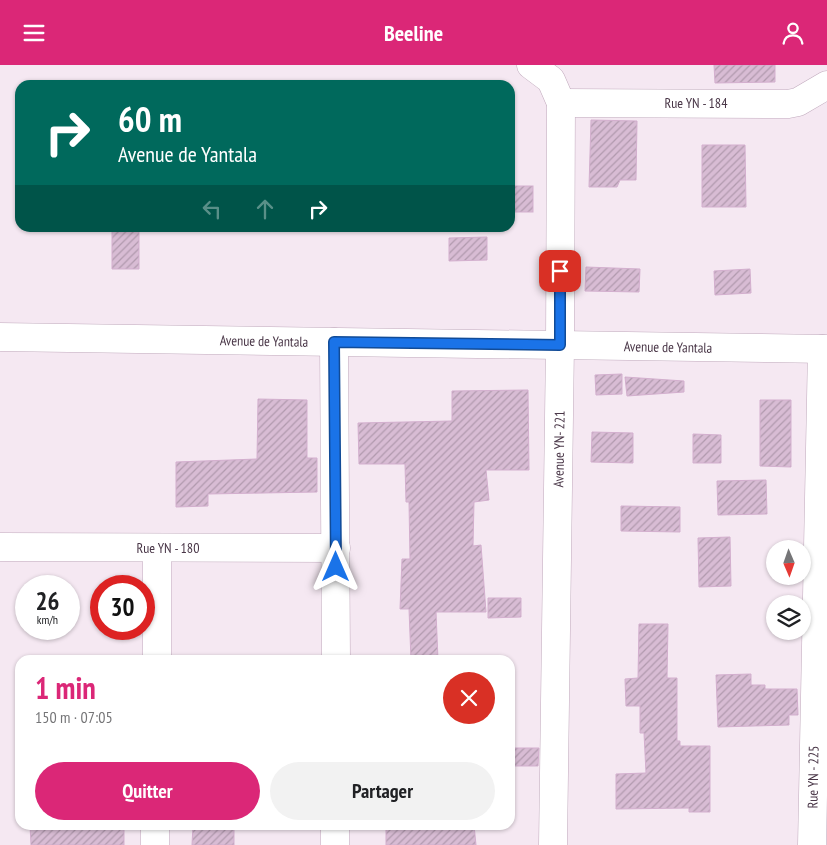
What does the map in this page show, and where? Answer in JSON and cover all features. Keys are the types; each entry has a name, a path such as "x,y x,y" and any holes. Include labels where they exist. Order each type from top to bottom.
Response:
{"street":[{"name":"Avenue YN- 221","path":"531,65 552,80 560,103 560,345 553,845"},
{"name":"Rue YN - 184","path":"560,103 788,104 798,102 827,85"},
{"name":"Avenue de Yantala","path":"0,337 824,349"},
{"path":"334,342 336,655"},
{"name":"Rue YN - 225","path":"812,845 820,793 824,349"},
{"name":"Rue YN - 180","path":"0,547 336,548"},
{"path":"156,655 158,547"},
{"path":"155,830 155,845"},
{"path":"335,830 335,845"}],"building":[{"path":"714,65 775,65 775,82 715,83"},
{"path":"591,120 637,121 636,180 620,180 617,187 589,187"},
{"path":"702,145 745,145 746,207 702,207"},
{"path":"515,186 533,186 533,212 515,212"},
{"path":"112,232 139,232 139,269 112,269"},
{"path":"487,237 487,260 449,261 449,238"},
{"path":"586,267 640,269 639,292 585,291"},
{"path":"750,269 751,293 715,295 714,271"},
{"path":"622,374 622,394 596,395 595,375"},
{"path":"625,377 684,381 684,392 627,396"},
{"path":"528,390 529,470 486,470 489,500 474,502 473,546 481,545 486,612 436,612 438,655 411,655 409,609 400,609 402,559 410,559 409,502 406,502 405,464 359,464 358,423 452,421 452,391"},
{"path":"258,399 307,400 307,458 317,458 317,492 208,494 208,506 176,507 176,462 257,459"},
{"path":"760,400 791,400 791,467 760,466"},
{"path":"592,432 633,433 633,463 591,462"},
{"path":"693,434 721,435 721,463 693,463"},
{"path":"766,480 767,514 718,515 717,481"},
{"path":"621,506 680,507 680,532 621,531"},
{"path":"730,537 731,586 699,587 698,538"},
{"path":"488,598 521,598 521,617 488,618"},
{"path":"639,624 668,624 667,678 677,678 677,741 680,741 680,746 710,746 710,812 689,812 689,808 616,809 616,774 646,773 644,733 640,733 640,706 626,706 625,679 638,678"},
{"path":"751,674 751,685 765,685 765,689 797,689 798,715 789,715 789,725 718,727 716,675"},
{"path":"515,748 539,748 538,766 515,766"},
{"path":"30,830 124,830 124,845 31,845"},
{"path":"193,830 234,830 234,845 192,845"},
{"path":"386,830 474,830 476,845 386,845"}],"route":[{"path":"336,567 334,342 560,345 560,271"}]}
